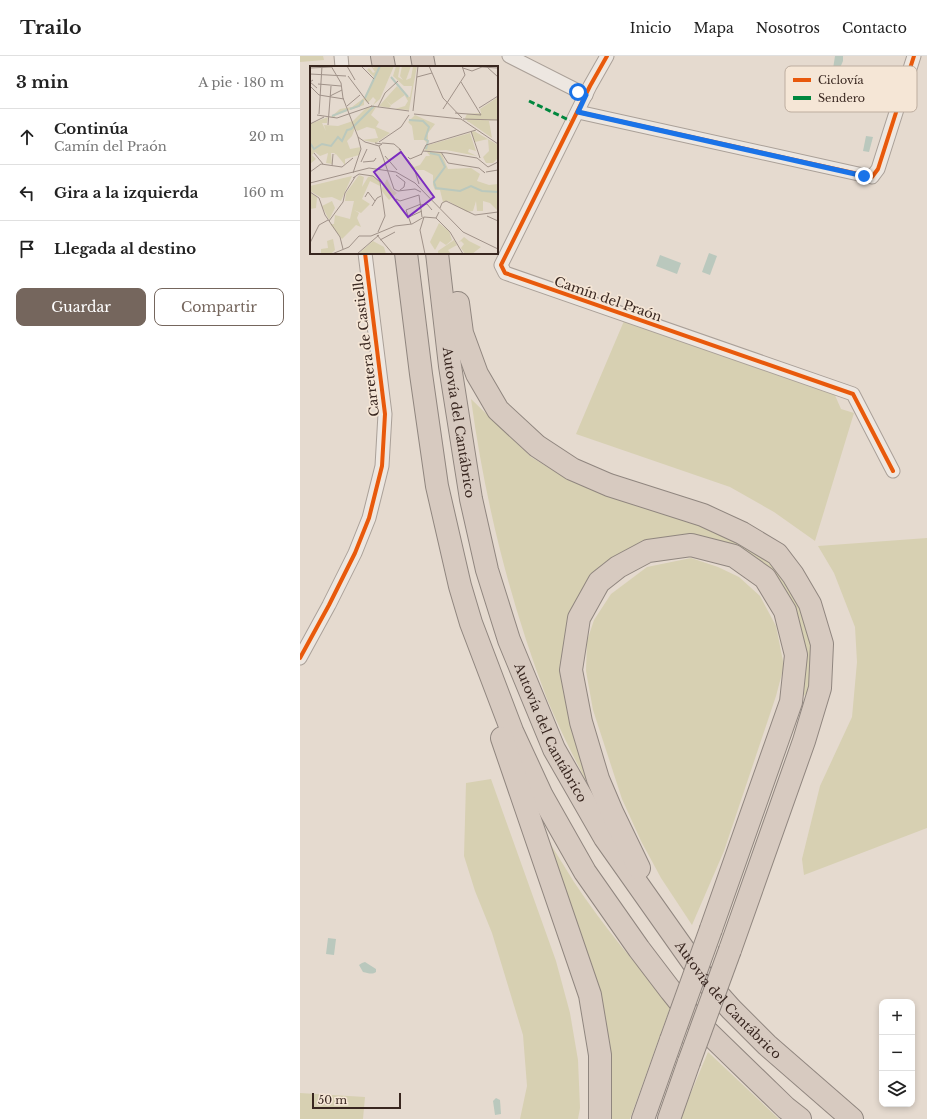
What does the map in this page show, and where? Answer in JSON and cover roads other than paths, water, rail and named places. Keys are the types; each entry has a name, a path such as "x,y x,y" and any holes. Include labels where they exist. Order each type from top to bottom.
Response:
{"highway":[{"path":"382,56 384,66"},
{"path":"414,56 415,66"},
{"path":"422,56 424,66"},
{"path":"406,254 437,486 471,623 512,731 542,796 585,872 639,949 691,1016 786,1108 800,1119"},
{"name":"Autovía del Cantábrico","path":"437,254 450,366 470,499 488,570 509,640 554,749 605,838 706,981 731,1009 767,1045 852,1119"},
{"path":"450,254 462,332 477,374 498,410 538,446 572,469 609,485 703,515 742,533 777,554 794,575 810,604 822,644 820,688 804,742 669,1119"},
{"path":"421,374 428,488 449,583 462,625 524,800 590,995 600,1055 600,1119"},
{"path":"643,1119 791,702 796,655 786,611 765,578 734,556 691,545 648,551 618,567 599,582 579,618 571,670 581,722 598,779 612,812 642,873 684,948"}],"street":[{"path":"341,56 342,66"},
{"path":"509,56 586,95"},
{"name":"Camín del Praón","path":"607,56 501,265 505,273 853,394 893,471"},
{"path":"911,66 914,56"},
{"path":"578,112 872,177 878,169 896,112"},
{"name":"Carretera de Castiello","path":"300,658 329,606 355,554 369,518 382,466 385,414 365,254"}]}
